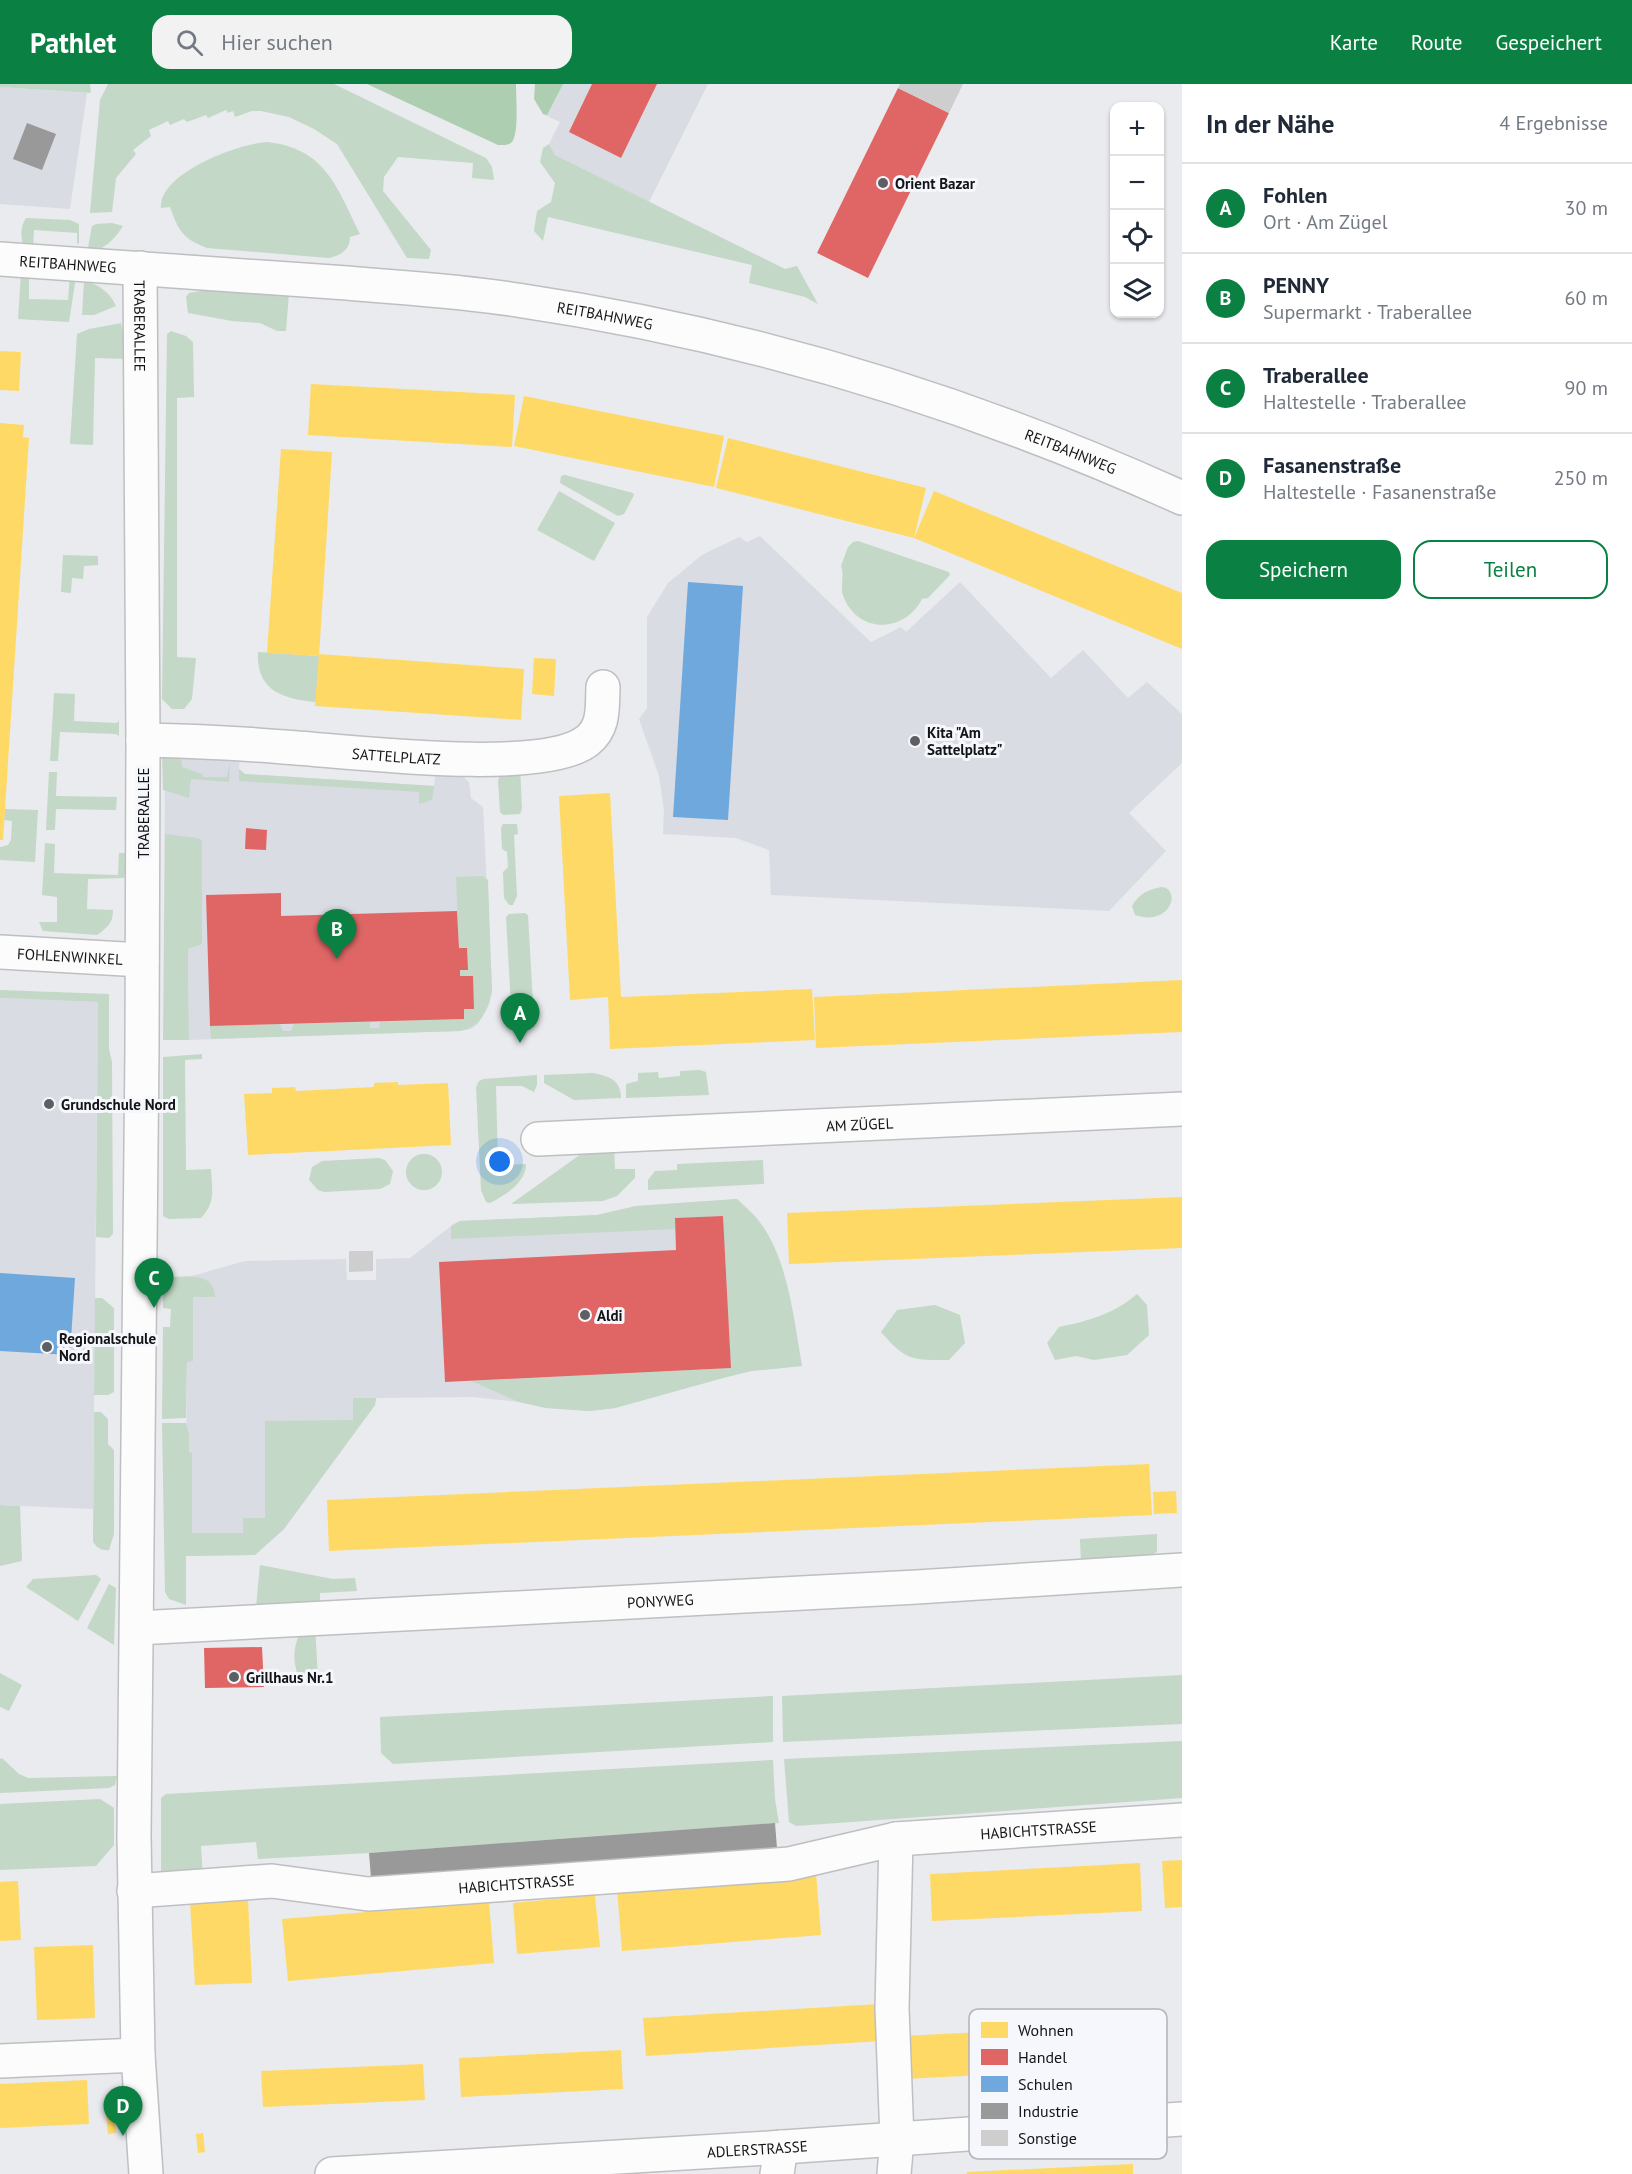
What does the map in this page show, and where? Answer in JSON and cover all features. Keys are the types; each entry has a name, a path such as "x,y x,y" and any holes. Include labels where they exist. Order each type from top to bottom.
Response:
{"street":[{"name":"REITBAHNWEG","path":"0,259 385,286 517,299 657,325 766,350 916,394 1019,429 1104,463 1182,498"},
{"name":"TRABERALLEE","path":"140,268 143,740 134,1891 138,2055 146,2174"},
{"name":"SATTELPLATZ","path":"143,740 205,741 447,759 504,759 558,754 578,747 598,729 602,717 603,687"},
{"name":"FOHLENWINKEL","path":"0,952 142,960"},
{"name":"AM ZÜGEL","path":"538,1139 1182,1109"},
{"name":"PONYWEG","path":"137,1628 1182,1570"},
{"name":"HABICHTSTRASSE","path":"134,1891 272,1881 368,1894 789,1864 896,1839 1182,1820"},
{"path":"894,2174 897,2139 891,2008 896,1839"},
{"path":"0,2061 138,2055"},
{"name":"ADLERSTRASSE","path":"1167,2120 1182,2119"},
{"name":"ADLERSTRASSE","path":"332,2174 779,2160 897,2139 969,2134"}],"shaded area":[{"path":"558,84 708,84 649,202 555,155 549,144 560,122 543,114"},
{"path":"0,87 87,93 70,209 0,204"},
{"name":"Kita \"Am Sattelplatz\"","path":"760,536 871,642 901,627 906,632 960,582 1051,678 1083,650 1128,698 1147,682 1182,714 1182,763 1129,813 1166,851 1109,911 771,895 769,850 736,838 663,834 664,810 659,776 639,719 647,708 647,617 668,583 702,555 739,537 747,542"},
{"path":"165,750 240,755 239,769 245,774 434,786 436,769 458,772 469,782 471,798 483,807 492,991 489,1005 478,1024 471,1029 460,1031 189,1040 188,949 164,952"},
{"path":"0,998 98,1002 93,1509 0,1505"},
{"path":"737,1199 758,1219 777,1256 788,1293 802,1366 751,1371 615,1408 590,1411 546,1408 519,1402 472,1397 376,1398 375,1405 284,1529 255,1555 185,1556 188,1277 245,1261 346,1259 347,1280 376,1280 376,1259 410,1258 460,1221 597,1215 636,1206"}],"green space":[{"path":"0,84 90,84 91,93 0,87"},
{"path":"108,84 334,84 486,158 492,167 494,180 472,178 473,163 398,157 384,177 383,191 431,250 429,259 407,258 337,144 289,117 252,111 235,117 233,111 228,113 226,110 208,118 206,115 187,122 184,119 170,125 168,121 149,130 151,136 133,150 136,154 116,178 112,212 90,213 100,100"},
{"path":"367,84 516,84 514,137 509,144 498,145"},
{"path":"535,84 563,84 547,115 543,114 534,99"},
{"path":"267,142 303,152 327,173 360,234 350,237 347,249 329,258 207,248 182,233 170,207 161,208 164,195 186,172 238,148"},
{"path":"549,144 555,155 785,269 797,266 818,304 805,297 749,283 752,265 548,217 543,241 534,231 537,211 551,202 555,183 540,162 543,148"},
{"path":"26,218 70,220 79,224 79,244 77,233 34,230 33,250 25,248 21,233"},
{"path":"112,223 123,226 108,244 87,253 92,226"},
{"path":"29,273 29,299 68,300 70,275 76,277 69,322 18,319 21,274"},
{"path":"84,281 103,289 116,306 94,315 82,315"},
{"path":"232,289 289,293 286,331 277,331 260,323 232,321 188,313 186,297 189,293"},
{"path":"121,323 126,359 95,358 93,445 70,444 77,334 89,329"},
{"path":"171,331 186,336 193,342 194,397 177,398 177,657 196,658 192,699 184,709 172,709 162,699 167,334"},
{"path":"565,475 634,495 624,514 618,516 560,483 561,476"},
{"path":"559,491 615,523 594,561 537,530"},
{"path":"858,541 949,572 950,575 928,598 922,599 905,618 883,625 871,623 851,610 843,594 841,566 848,547"},
{"path":"63,555 98,556 98,565 84,566 83,579 72,578 71,593 61,592"},
{"path":"258,652 319,656 316,702 282,695 267,684 261,675"},
{"path":"54,693 75,694 74,721 117,723 119,720 119,736 60,732 58,761 50,761"},
{"path":"181,752 182,767 202,774 203,777 227,777 230,762 229,782 191,779 189,798 163,790 162,755"},
{"path":"520,766 522,809 520,814 503,815 500,812 498,781 500,774"},
{"path":"239,769 245,774 434,786 432,800 419,804 419,792 239,781"},
{"path":"49,772 57,772 56,796 117,797 116,810 56,809 55,830 46,830"},
{"path":"5,809 38,810 35,862 0,860 0,847 8,845 11,840 12,821 4,820"},
{"path":"503,824 517,824 518,834 514,835 517,896 513,905 509,905 504,898 503,872 508,867 507,852 502,849 501,828"},
{"path":"165,834 202,840 202,944 188,949 189,1040 163,1040"},
{"path":"45,843 55,844 54,873 118,875 119,853 125,853 124,878 88,879 87,909 113,910 109,924 97,935 43,931 39,922 57,922 57,897 42,895"},
{"path":"483,876 488,880 492,991 486,1011 473,1026 460,1031 211,1039 210,1026 280,1024 283,1031 291,1031 294,1024 370,1022 370,1028 379,1028 380,1022 464,1019 464,1009 474,1009 473,976 460,976 460,970 467,970 467,948 459,948 456,877"},
{"path":"1162,887 1171,894 1169,907 1157,916 1135,915 1132,906 1138,898 1152,889"},
{"path":"525,913 528,915 533,1003 511,1006 506,917 509,914"},
{"path":"0,990 109,994 109,1049 112,1062 113,1234 109,1238 96,1237 98,1002 0,998"},
{"path":"202,1054 202,1059 185,1060 186,1170 211,1169 211,1201 201,1218 169,1219 163,1216 163,1057"},
{"path":"680,1071 706,1072 709,1095 626,1098 626,1084 638,1081 638,1073 658,1072 659,1078 680,1076"},
{"path":"593,1073 613,1080 619,1087 621,1098 574,1100 544,1083 544,1075"},
{"path":"537,1075 534,1092 522,1086 496,1086 498,1165 526,1164 519,1183 514,1188 490,1203 486,1202 481,1190 476,1087 479,1081 484,1079"},
{"path":"614,1148 615,1169 635,1169 635,1178 617,1196 603,1201 511,1204 588,1149"},
{"path":"424,1154 437,1159 442,1172 437,1185 424,1190 411,1185 406,1172 411,1159"},
{"path":"379,1158 385,1160 393,1171 390,1184 380,1189 324,1192 318,1190 309,1180 312,1167 322,1161"},
{"path":"763,1160 764,1184 648,1190 648,1180 655,1171 677,1170 677,1164"},
{"path":"737,1199 757,1219 768,1234 776,1251 788,1289 802,1366 751,1371 615,1408 590,1411 546,1408 519,1402 471,1381 731,1368 723,1216 675,1218 675,1229 451,1239 451,1226 460,1221 597,1215 636,1206"},
{"path":"193,1277 205,1280 214,1289 215,1297 193,1297 193,1361 187,1362 186,1418 162,1419 163,1327 170,1327 171,1309 163,1308 163,1279"},
{"path":"1137,1294 1147,1305 1149,1335 1127,1355 1094,1360 1076,1356 1055,1360 1047,1343 1059,1327 1100,1316 1119,1307"},
{"path":"95,1298 102,1298 114,1308 114,1392 108,1395 94,1395"},
{"path":"935,1305 960,1315 965,1343 949,1360 910,1357 897,1349 881,1332 897,1310"},
{"path":"353,1398 376,1398 375,1405 284,1529 255,1555 186,1556 186,1605 169,1599 165,1592 162,1423 186,1423 189,1434 189,1452 192,1453 192,1533 243,1533 243,1518 265,1518 265,1421 353,1420"},
{"path":"94,1412 101,1412 108,1419 108,1444 114,1450 114,1534 109,1550 100,1549 93,1542"},
{"path":"0,1505 20,1506 22,1561 0,1566"},
{"path":"1157,1534 1157,1552 1142,1560 1081,1564 1080,1539"},
{"path":"260,1565 333,1579 355,1578 357,1591 320,1593 320,1604 256,1607"},
{"path":"96,1575 101,1579 78,1621 26,1587 33,1579"},
{"path":"109,1584 116,1588 114,1645 87,1628"},
{"path":"315,1625 318,1678 307,1678 298,1675 294,1658 295,1648 300,1632"},
{"path":"0,1673 22,1685 9,1711 0,1707"},
{"path":"1182,1675 1182,1724 783,1742 782,1696"},
{"path":"773,1696 773,1742 393,1764 381,1753 380,1717"},
{"path":"1182,1741 1182,1798 796,1826 789,1822 784,1759"},
{"path":"2,1758 19,1774 28,1778 117,1776 115,1785 109,1788 0,1793 0,1759"},
{"path":"773,1760 779,1823 258,1859 256,1842 201,1846 203,1879 161,1882 161,1798 166,1794"},
{"path":"100,1799 114,1808 114,1845 96,1866 0,1870 0,1804"}],"building: Wohnen":[{"path":"0,351 21,352 19,391 0,390"},
{"path":"311,384 515,395 512,447 308,435"},
{"path":"524,396 724,436 714,487 514,446"},
{"path":"0,423 24,425 23,437 29,438 3,840 0,840"},
{"path":"728,438 926,488 914,538 716,488"},
{"path":"281,449 332,452 319,656 267,653"},
{"path":"934,491 1182,593 1182,649 914,538"},
{"path":"319,654 524,669 521,720 315,706"},
{"path":"534,658 556,659 554,696 532,694"},
{"path":"610,793 621,997 812,989 815,1040 610,1049 608,997 570,1000 559,796"},
{"path":"1182,980 1182,1032 816,1048 814,997"},
{"path":"398,1082 398,1085 448,1083 451,1145 248,1155 244,1094 272,1093 272,1088 295,1087 296,1091 374,1087 374,1083"},
{"path":"1182,1197 1182,1248 789,1264 787,1213"},
{"path":"1149,1464 1152,1515 329,1551 327,1500"},
{"path":"1176,1491 1177,1513 1154,1514 1153,1492"},
{"path":"1182,1860 1182,1907 1165,1908 1162,1861"},
{"path":"1140,1863 1142,1911 932,1921 930,1874"},
{"path":"816,1873 821,1935 622,1951 617,1889"},
{"path":"18,1881 21,1940 0,1941 0,1882"},
{"path":"595,1895 600,1947 517,1954 513,1903"},
{"path":"248,1900 252,1983 195,1985 190,1903"},
{"path":"489,1902 494,1963 288,1981 282,1919"},
{"path":"93,1945 95,2018 37,2020 34,1947"},
{"path":"879,2004 881,2041 646,2056 643,2018"},
{"path":"969,2033 969,2076 905,2079 903,2036"},
{"path":"621,2050 623,2089 461,2097 459,2058"},
{"path":"423,2064 425,2100 263,2107 261,2071"},
{"path":"87,2080 89,2124 0,2128 0,2084"},
{"path":"114,2113 116,2133 108,2134 106,2114"},
{"path":"203,2133 205,2152 198,2153 196,2134"},
{"path":"1133,2164 1133,2174 967,2174 967,2172"}],"building: Handel":[{"path":"592,84 657,84 621,158 569,132"},
{"name":"Orient Bazar","path":"898,88 949,113 868,278 817,253"},
{"path":"246,828 267,830 266,850 245,849"},
{"path":"281,893 281,916 457,911 459,948 467,948 468,970 460,970 460,976 473,976 474,1009 464,1009 464,1019 210,1026 206,895"},
{"name":"Aldi","path":"723,1216 731,1368 445,1382 439,1262 676,1250 675,1218"},
{"name":"Grillhaus Nr.1","path":"262,1647 264,1687 205,1688 204,1648"}],"building: Schulen":[{"path":"688,582 743,586 728,820 673,817"},
{"path":"0,1273 75,1278 70,1355 0,1351"}],"building: Industrie":[{"path":"27,123 56,134 42,170 13,159"},
{"path":"775,1823 777,1848 371,1878 369,1853"}],"building: Sonstige":[{"path":"900,84 963,84 949,113 898,88"},
{"path":"349,1251 373,1251 373,1271 349,1272"}],"place":[{"name":"Orient Bazar","path":"883,183"},
{"name":"Kita \"Am Sattelplatz\"","path":"915,741"},
{"name":"PENNY","path":"337,959"},
{"name":"Fohlen","path":"520,1043"},
{"name":"Grundschule Nord","path":"49,1104"},
{"name":"Traberallee","path":"154,1308"},
{"name":"Aldi","path":"585,1315"},
{"name":"Regionalschule Nord","path":"47,1347"},
{"name":"Grillhaus Nr.1","path":"234,1677"},
{"name":"Fasanenstraße","path":"123,2136"}]}
